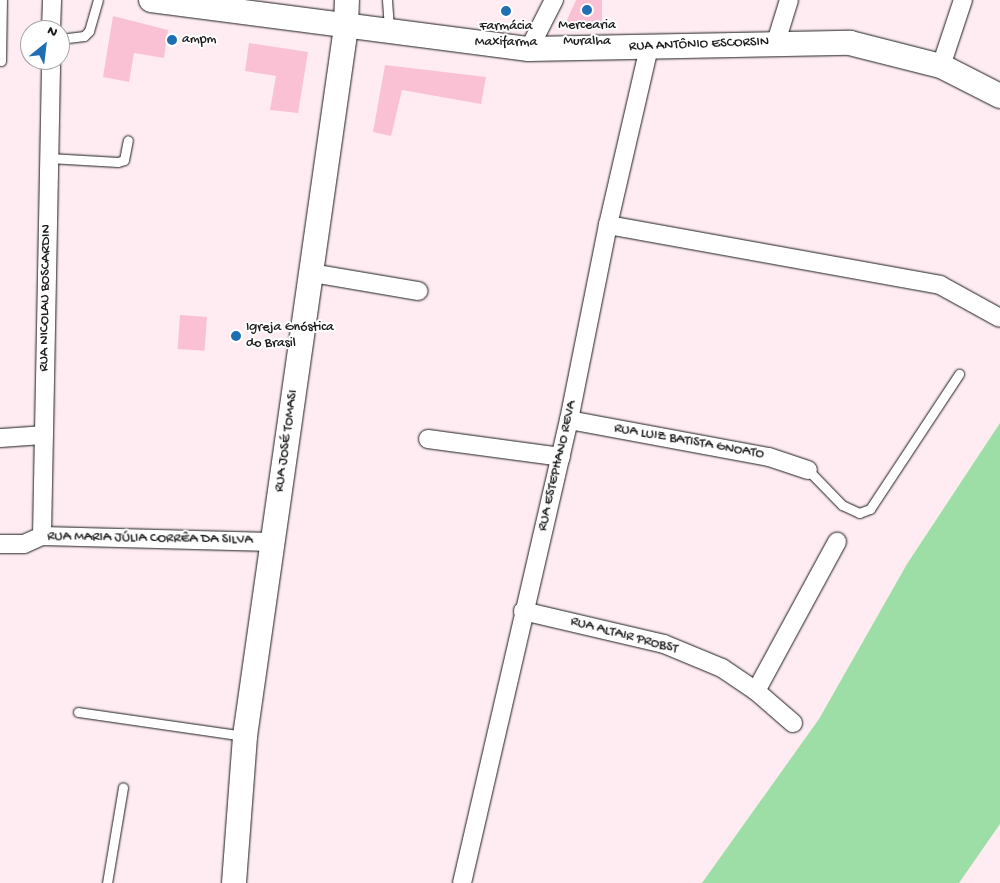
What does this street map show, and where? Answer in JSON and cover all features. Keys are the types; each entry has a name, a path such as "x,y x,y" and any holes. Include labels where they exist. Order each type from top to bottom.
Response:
{"street":[{"path":"51,20 52,0"},
{"name":"RUA ANTÔNIO ESCORSIN","path":"152,0 346,27 529,49 776,42 850,43 940,66 1000,96"},
{"name":"RUA JOSÉ TOMASI","path":"234,883 245,736 312,273 346,27 347,0"},
{"path":"529,49 554,0"},
{"path":"776,42 789,0"},
{"path":"940,66 963,0"},
{"name":"RUA ESTEPHANO REVA","path":"462,883 523,612 561,457 608,225 649,47"},
{"name":"RUA NICOLAU BOSCARDIN","path":"42,536 51,70"},
{"path":"608,225 940,285 1000,318"},
{"path":"312,273 418,291"},
{"name":"RUA LUIZ BATISTA GNOATO","path":"569,420 769,457 808,470"},
{"path":"0,438 44,435"},
{"path":"428,439 561,457"},
{"name":"RUA MARIA JÚLIA CORRÊA DA SILVA","path":"0,544 24,544 42,536 272,542"},
{"path":"756,691 837,542"},
{"name":"RUA ALTAIR PROBST","path":"523,612 664,644 722,668 756,691 793,723"}],"lane":[{"path":"1,61 2,0"},
{"path":"70,38 84,36 89,31 98,0"},
{"path":"386,0 390,32"},
{"path":"49,158 118,162 124,160 128,140"},
{"path":"808,470 842,505 858,513 870,509 959,374"},
{"path":"78,712 245,736"},
{"path":"107,883 123,787"}],"green space":[{"path":"1000,423 1000,824 959,883 702,883 819,719 907,564"}],"building":[{"name":"Mercearia Muralha","path":"576,0 602,0 602,29 568,30 567,20"},
{"path":"113,16 168,30 164,58 134,53 129,82 103,77"},
{"path":"249,43 308,52 298,113 270,110 276,76 245,71"},
{"path":"385,65 486,77 481,104 402,90 391,136 373,132"},
{"path":"180,315 207,317 205,351 178,349"}],"place":[{"name":"Mercearia Muralha","path":"587,10"},
{"name":"Farmácia Maxifarma","path":"506,11"},
{"name":"ampm","path":"172,40"},
{"name":"Igreja Gnóstica do Brasil","path":"236,336"}]}
